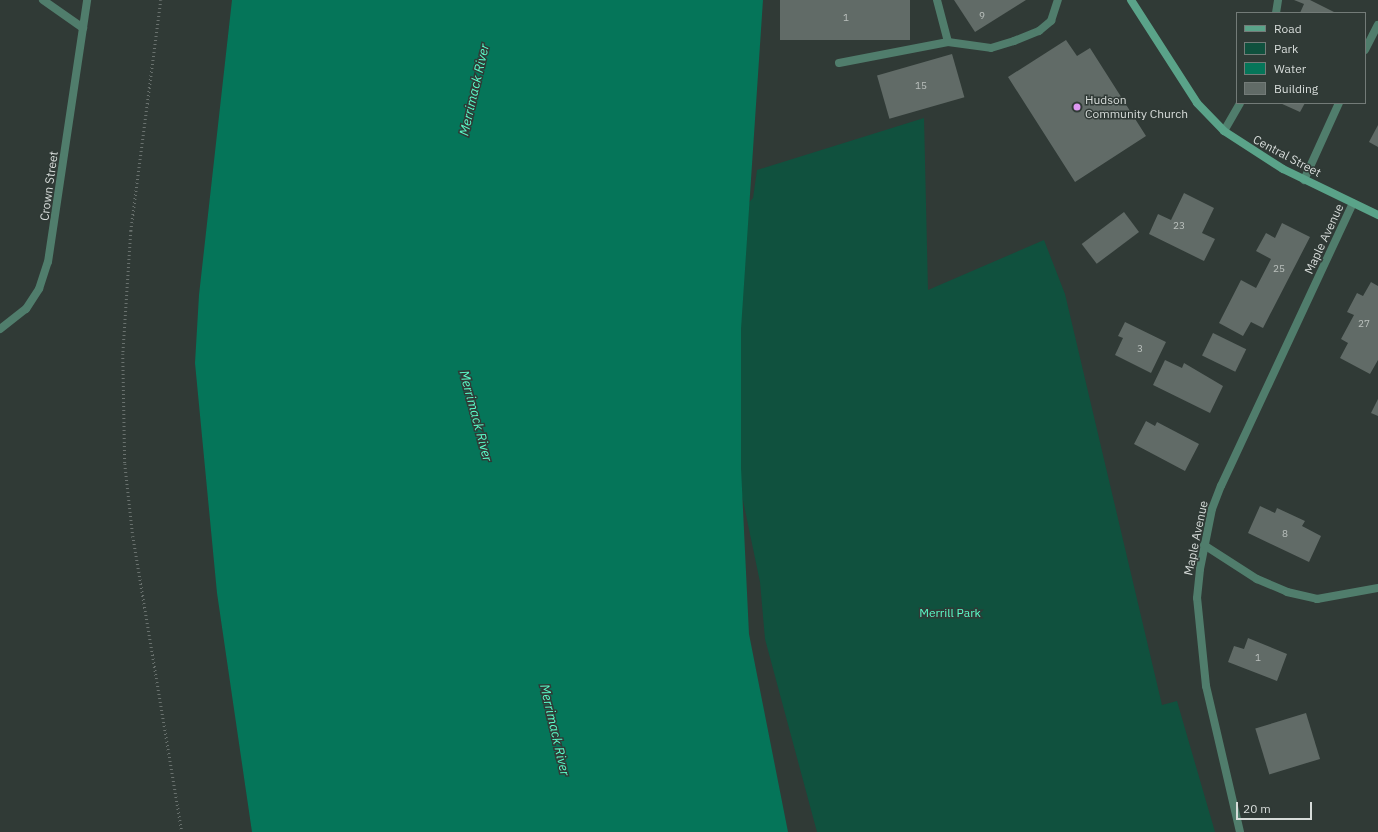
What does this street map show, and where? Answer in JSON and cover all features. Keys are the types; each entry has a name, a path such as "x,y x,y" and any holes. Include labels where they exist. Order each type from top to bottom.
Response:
{"main road":[{"name":"Central Street","path":"1131,0 1197,103 1224,130 1259,157 1378,215"}],"street":[{"path":"43,0 83,28"},
{"name":"Crown Street","path":"0,329 26,309 38,289 48,262 87,0"},
{"path":"936,0 948,42"},
{"path":"839,63 948,42 991,48 1014,41 1038,31 1051,21 1058,0"},
{"path":"1276,12 1278,0"},
{"path":"1366,48 1378,25"},
{"path":"1224,130 1239,104"},
{"path":"1304,180 1339,104"},
{"name":"Maple Avenue","path":"1240,832 1206,686 1198,628 1196,598 1204,545 1221,486 1353,203"},
{"path":"1204,545 1257,579 1294,593 1317,599 1378,588"}],"path":[{"path":"161,0 131,231 123,354 125,464 133,536 182,832"}],"green space":[{"name":"Merrill Park","path":"924,118 928,290 1044,240 1065,294 1162,705 1177,701 1215,832 817,832 765,639 760,582 736,467 744,208 753,198 757,170"}],"water":[{"name":"Merrimack River","path":"232,0 763,0 741,329 741,468 749,634 788,832 252,832 217,593 195,363 199,295"}],"building":[{"path":"780,0 910,0 910,40 780,40"},
{"path":"954,0 1026,0 975,32"},
{"path":"1294,0 1310,0 1334,12 1300,12 1304,4"},
{"name":"Hudson Community Church","path":"1066,40 1077,56 1090,48 1146,136 1075,182 1008,77"},
{"path":"952,54 964,97 889,119 877,75"},
{"path":"1282,104 1304,104 1300,112"},
{"path":"1378,125 1378,147 1369,142"},
{"path":"1184,193 1214,208 1202,233 1215,239 1204,261 1149,234 1158,214 1171,220"},
{"path":"1124,212 1139,232 1097,264 1082,244"},
{"path":"1282,223 1310,237 1263,328 1251,322 1243,336 1219,323 1241,280 1256,288 1271,259 1256,251 1266,233 1275,238"},
{"path":"1371,282 1378,286 1378,360 1370,374 1340,358 1348,343 1341,339 1354,315 1347,312 1357,293 1363,296"},
{"path":"1125,322 1166,342 1151,373 1115,355 1123,338 1118,336"},
{"path":"1213,333 1246,349 1235,372 1202,355"},
{"path":"1165,360 1182,368 1184,363 1223,386 1210,413 1153,385"},
{"path":"1378,399 1378,416 1371,413"},
{"path":"1146,421 1155,426 1157,422 1199,444 1185,471 1134,444"},
{"path":"1260,506 1275,513 1277,508 1305,521 1302,526 1321,536 1309,562 1248,533"},
{"path":"1248,638 1287,654 1277,681 1228,662 1234,646 1244,649"},
{"path":"1306,713 1320,759 1269,774 1255,728"}],"place":[{"name":"Hudson Community Church","path":"1077,107"}]}
